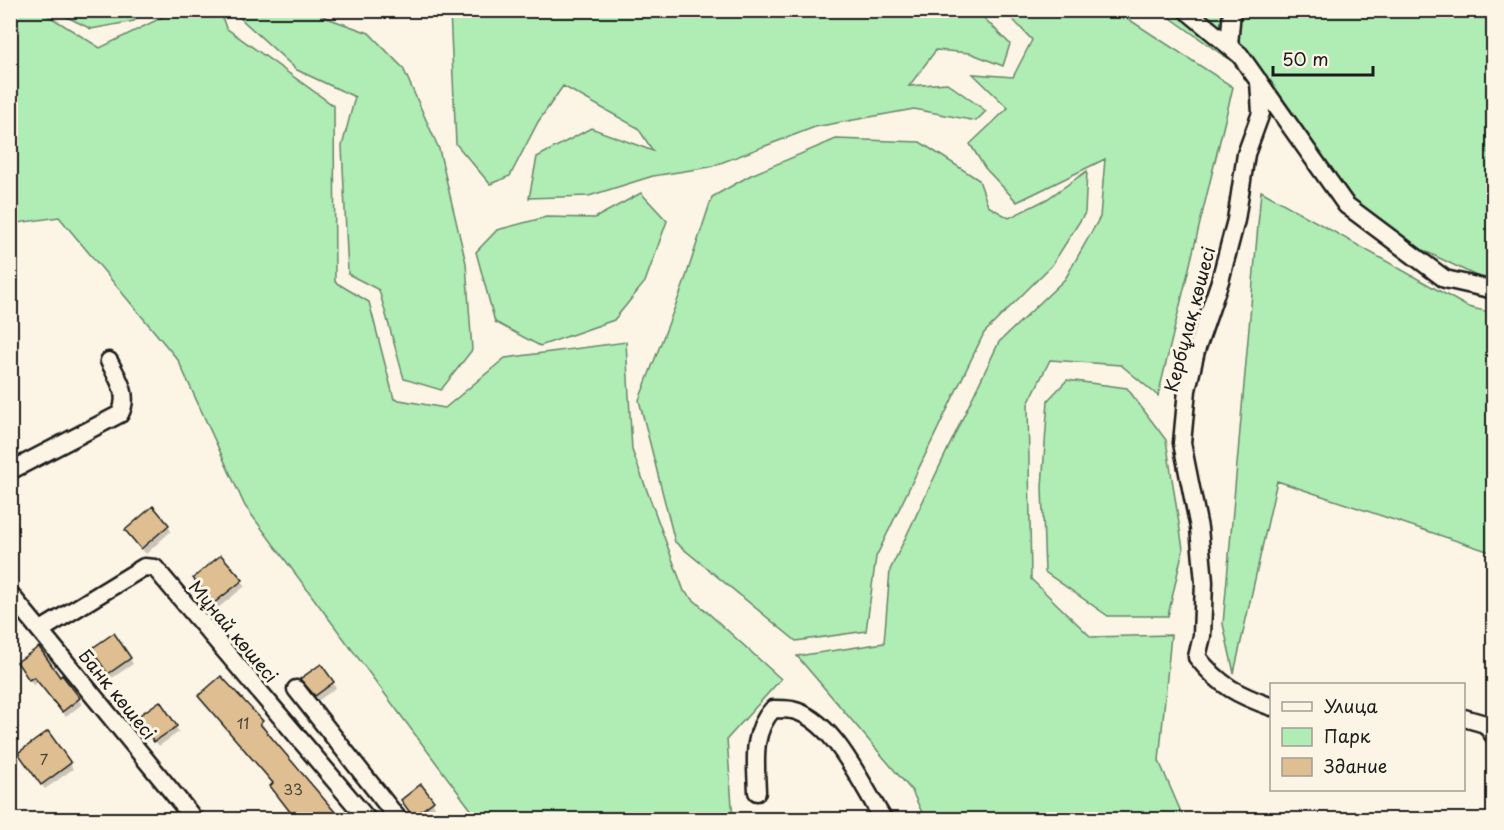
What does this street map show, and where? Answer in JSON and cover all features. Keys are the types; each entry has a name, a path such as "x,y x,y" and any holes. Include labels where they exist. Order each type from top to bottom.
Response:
{"street":[{"path":"1186,10 1240,55 1346,205 1445,279 1494,290"},
{"path":"1229,45 1232,10"},
{"name":"Кербұлақ көшесі","path":"1259,81 1261,113 1246,154 1236,220 1220,281 1196,351 1187,390 1182,443 1199,528 1204,582 1202,636 1197,657 1209,673 1234,693 1270,706"},
{"path":"10,471 120,414 125,405 125,394 109,361"},
{"name":"Мұнай көшесі","path":"41,630 144,567 155,568 368,819"},
{"name":"Банк көшесі","path":"10,594 195,819"},
{"path":"296,689 399,819"},
{"path":"757,792 756,751 761,722 773,709 793,710 818,723 837,745 884,819"},
{"path":"1465,718 1485,724 1494,736"}],"green space":[{"path":"11,10 41,11 100,48 175,11 220,11 226,28 334,106 335,282 369,302 394,399 445,408 505,358 626,342 632,450 684,591 781,679 727,739 733,819 478,819 245,506 178,360 59,217 11,224"},
{"path":"55,11 143,11 134,21 91,29"},
{"path":"237,11 315,11 327,18 369,33 403,68 439,149 466,263 472,350 441,390 404,379 379,290 348,274 342,146 355,97 297,70 239,17"},
{"path":"450,11 977,11 1010,44 1003,66 970,53 936,50 909,86 947,83 986,111 976,121 914,109 815,127 710,167 653,176 589,196 529,198 537,157 591,128 653,151 638,128 563,86 538,122 510,176 490,184 456,144"},
{"path":"1005,11 1116,11 1233,87 1158,396 1121,365 1050,360 1028,404 1031,579 1091,637 1171,635 1159,761 1184,819 925,819 912,791 797,656 884,643 890,570 999,342 1065,279 1100,217 1105,159 1017,202 985,168 970,144 1008,108 973,74 1013,77 1032,40"},
{"path":"1161,11 1493,11 1493,284 1377,228 1259,81"},
{"path":"836,139 920,142 979,180 988,206 1009,218 1047,199 1087,171 1085,213 1052,265 984,333 876,557 866,631 796,641 675,542 639,400 683,286 712,197 751,175"},
{"path":"1261,191 1468,307 1493,313 1493,553 1277,481 1234,673 1223,624"},
{"path":"641,193 667,221 645,282 614,320 540,346 495,322 476,252 497,230 546,217 595,218"},
{"path":"1067,380 1127,388 1166,440 1183,549 1168,616 1108,616 1045,572 1042,487 1048,400"}],"building":[{"path":"153,506 169,525 141,549 125,530"},
{"path":"221,555 243,580 214,603 193,578"},
{"path":"114,633 131,658 108,674 91,649"},
{"path":"39,647 60,677 62,675 80,698 62,712 34,677 29,680 17,662"},
{"path":"321,664 334,682 315,696 300,679"},
{"path":"221,676 263,721 260,724 341,819 297,819 291,813 270,786 273,783 198,696"},
{"path":"160,701 177,726 154,742 137,717"},
{"path":"48,731 71,763 41,785 18,753"},
{"path":"421,784 434,801 413,817 401,800"}]}
